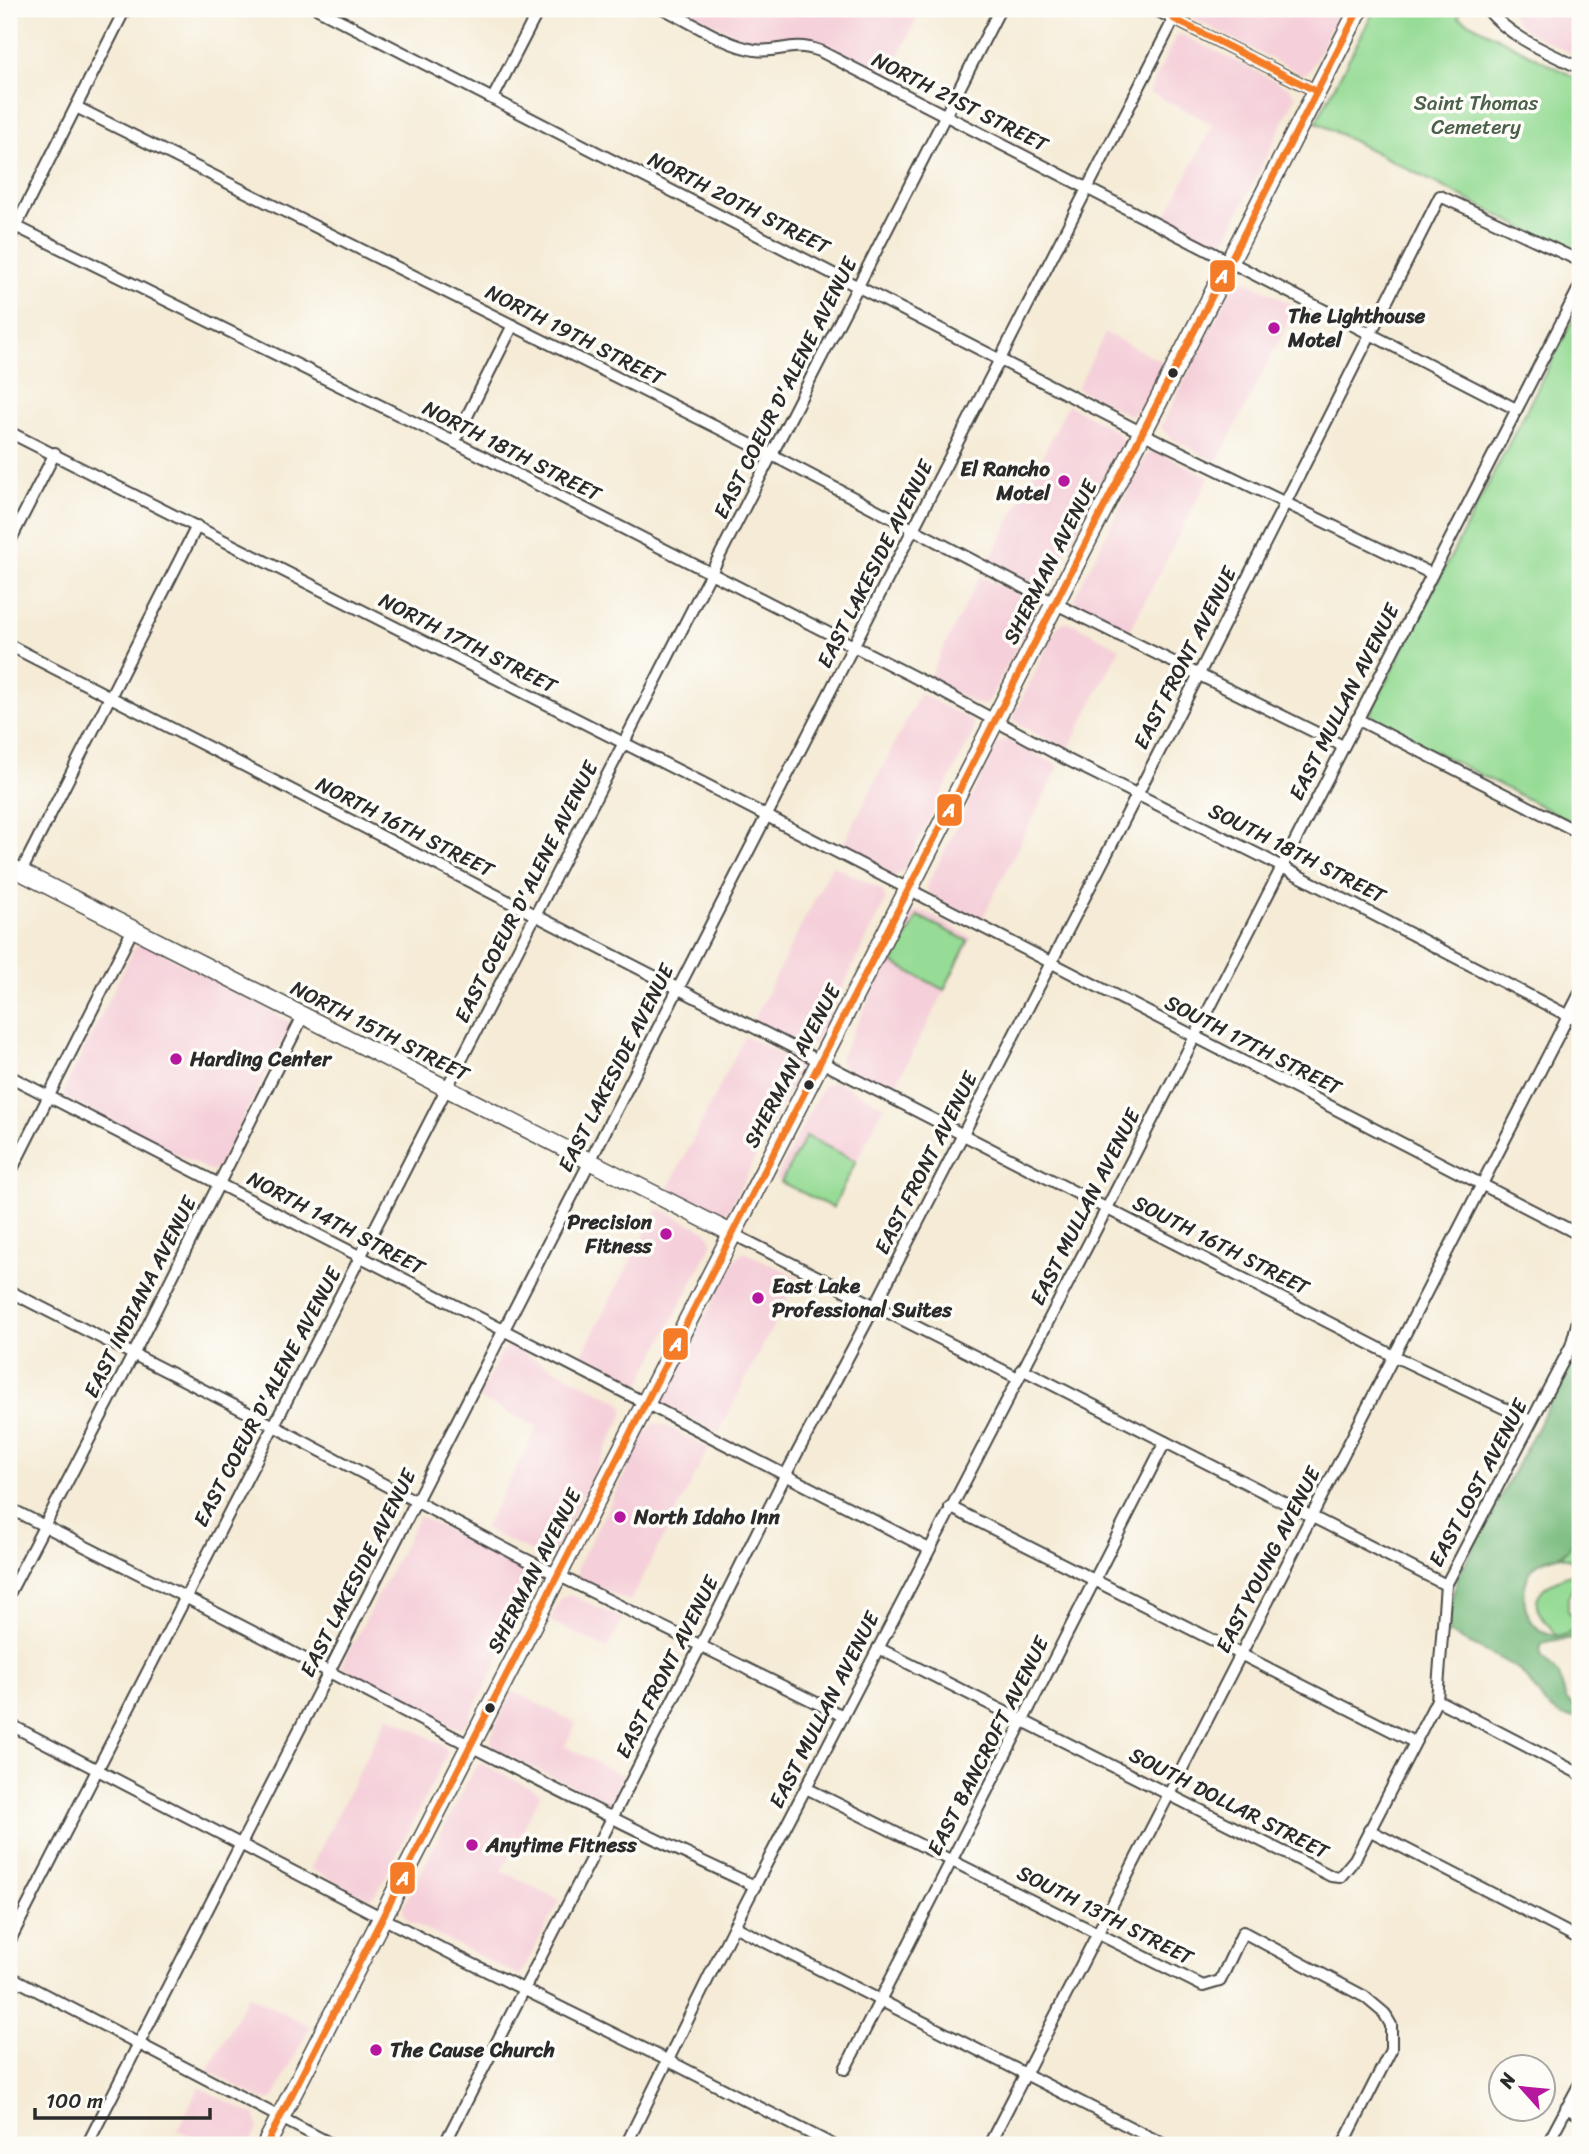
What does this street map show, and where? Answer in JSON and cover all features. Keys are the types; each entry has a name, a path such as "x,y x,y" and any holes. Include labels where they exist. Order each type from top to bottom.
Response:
{"main road":[{"name":"SHERMAN AVENUE","path":"266,2145 1359,9"},
{"name":"NORTH 15TH STREET","path":"15,869 731,1233"}],"street":[{"path":"9,240 12,225 125,9"},
{"name":"NORTH 20TH STREET","path":"318,9 1143,433 1432,573"},
{"path":"493,98 539,9"},
{"name":"NORTH 21ST STREET","path":"664,9 747,49 766,51 806,46 820,51 1516,409"},
{"name":"EAST COEUR D'ALENE AVENUE","path":"9,1942 1000,9"},
{"path":"1154,9 1177,14 1316,92"},
{"path":"1487,9 1496,20 1522,39 1580,68"},
{"name":"EAST LAKESIDE AVENUE","path":"87,2145 1177,14"},
{"name":"NORTH 19TH STREET","path":"76,107 772,455 1054,603 1343,746"},
{"name":"EAST FRONT AVENUE","path":"444,2145 786,1474 1199,674 1440,196 1580,261"},
{"name":"NORTH 18TH STREET","path":"12,225 454,443 924,682 994,722"},
{"name":"EAST MULLAN AVENUE","path":"626,2145 734,1926 1107,1208 1580,286"},
{"path":"454,443 513,325"},
{"name":"NORTH 17TH STREET","path":"9,432 55,453 908,890"},
{"path":"9,543 55,453"},
{"path":"15,869 110,697 197,526"},
{"name":"NORTH 16TH STREET","path":"9,645 821,1062"},
{"path":"1357,719 1580,833"},
{"name":"SOUTH 18TH STREET","path":"994,722 1580,1022"},
{"name":"SOUTH 17TH STREET","path":"908,890 1580,1235"},
{"path":"9,1175 133,929"},
{"name":"EAST YOUNG AVENUE","path":"989,2145 1580,993"},
{"name":"EAST INDIANA AVENUE","path":"9,1594 220,1184 303,1016"},
{"name":"SOUTH 16TH STREET","path":"821,1062 1394,1356 1531,1421"},
{"name":"NORTH 14TH STREET","path":"9,1076 361,1260 929,1549"},
{"path":"731,1233 875,1306 1165,1441 1446,1585"},
{"path":"9,1291 558,1575 843,1716"},
{"name":"EAST LOST AVENUE","path":"1369,1830 1437,1700 1446,1585 1571,1346 1580,1313"},
{"name":"EAST BANCROFT AVENUE","path":"845,2069 1165,1441"},
{"path":"950,1507 1414,1742"},
{"path":"9,1508 471,1746 755,1886"},
{"name":"SOUTH DOLLAR STREET","path":"878,1648 1331,1876 1343,1875 1369,1830"},
{"path":"1437,1700 1580,1774"},
{"path":"9,1724 381,1917 669,2061 813,2141 833,2145"},
{"name":"SOUTH 13TH STREET","path":"806,1788 1203,1986 1220,1981 1243,1932 1365,1997 1384,2013 1391,2025 1391,2050 1343,2145"},
{"path":"1369,1830 1580,1939"},
{"path":"734,1926 1165,2145"},
{"path":"9,1976 333,2145"},
{"path":"1547,2145 1580,2083"},
{"path":"1566,2108 1580,2115"}],"shaded area":[{"path":"683,9 922,9 887,78 818,43 798,39 754,43"},
{"path":"1190,9 1341,9 1311,68 1301,74 1192,18 1188,15"},
{"path":"1511,9 1580,9 1580,58 1528,32 1518,24"},
{"path":"1181,34 1289,88 1296,96 1226,239 1217,245 1164,220 1213,124 1149,92 1176,36"},
{"path":"1239,280 1247,281 1296,307 1217,462 1169,437 1161,427 1232,287"},
{"path":"1105,333 1163,362 1139,410 1131,416 1077,389"},
{"path":"1068,405 1116,431 1123,440 1049,585 1041,587 990,560"},
{"path":"1150,452 1159,452 1209,477 1129,632 1079,606 1074,598"},
{"path":"980,576 1030,601 1035,612 989,701 984,705 974,703 928,679"},
{"path":"1064,622 1074,624 1120,648 1068,750 1018,724 1013,717 1057,627"},
{"path":"920,694 971,720 973,733 903,871 890,876 840,850"},
{"path":"1006,739 1059,766 981,921 930,895 926,888 998,743"},
{"path":"832,865 882,890 886,900 815,1043 804,1047 753,1021"},
{"path":"917,911 925,912 972,938 892,1092 844,1068 839,1060 911,915"},
{"name":"Harding Center","path":"143,942 289,1021 289,1028 218,1167 212,1172 62,1094 135,947"},
{"path":"745,1036 797,1063 799,1070 730,1208 720,1215 668,1189"},
{"path":"835,1081 884,1106 833,1208 776,1179 823,1086"},
{"path":"658,1208 706,1231 712,1244 640,1383 630,1388 578,1362"},
{"path":"745,1252 798,1277 718,1433 661,1401 736,1258"},
{"path":"507,1345 620,1402 624,1408 622,1418 553,1553 546,1559 484,1529 538,1427 478,1398"},
{"path":"655,1423 709,1448 630,1602 580,1578 577,1568 647,1431"},
{"path":"419,1516 531,1572 536,1580 536,1585 467,1722 460,1728 450,1726 341,1667"},
{"path":"569,1594 623,1619 607,1649 550,1621 561,1598"},
{"path":"513,1691 576,1723 565,1746 624,1776 609,1804 495,1749 491,1735"},
{"path":"388,1715 443,1745 448,1752 379,1890 368,1898 310,1869"},
{"path":"481,1763 541,1793 502,1871 560,1900 520,1976 407,1920 403,1912 403,1907 474,1769"},
{"path":"248,1995 310,2026 274,2097 269,2100 261,2099 208,2071"},
{"path":"199,2087 255,2116 258,2128 249,2145 209,2145 178,2130"}],"green space":[{"name":"Saint Thomas Cemetery","path":"1375,9 1462,9 1458,17 1580,80 1580,257 1316,122"},
{"path":"1580,306 1580,826 1373,720 1370,713"},
{"path":"918,916 968,941 944,990 893,963"},
{"path":"806,1136 856,1161 833,1208 781,1182"},
{"path":"1580,1347 1580,1509 1576,1532 1567,1551 1534,1567 1529,1574 1524,1594 1532,1622 1548,1634 1565,1635 1580,1623 1580,1635 1547,1642 1542,1644 1540,1650 1542,1657 1559,1675 1566,1700 1580,1711 1580,1716 1568,1717 1550,1708 1513,1666 1448,1633 1452,1598 1458,1576"},
{"path":"1580,1509 1580,1572 1568,1597 1568,1611 1579,1623 1569,1633 1559,1636 1554,1634 1541,1615 1537,1602 1543,1589 1572,1573 1575,1567 1570,1559 1561,1556 1572,1540"}],"transit line":[{"name":"A","path":"1179,9 1174,19 1316,91"},
{"name":"A","path":"266,2145 1359,9"}],"place":[{"name":"The Lighthouse Motel","path":"1274,328"},
{"name":"El Rancho Motel","path":"1064,481"},
{"name":"Harding Center","path":"176,1059"},
{"name":"Precision Fitness","path":"666,1234"},
{"name":"East Lake Professional Suites","path":"758,1298"},
{"name":"North Idaho Inn","path":"620,1517"},
{"name":"Anytime Fitness","path":"472,1845"},
{"name":"The Cause Church","path":"376,2050"}]}
